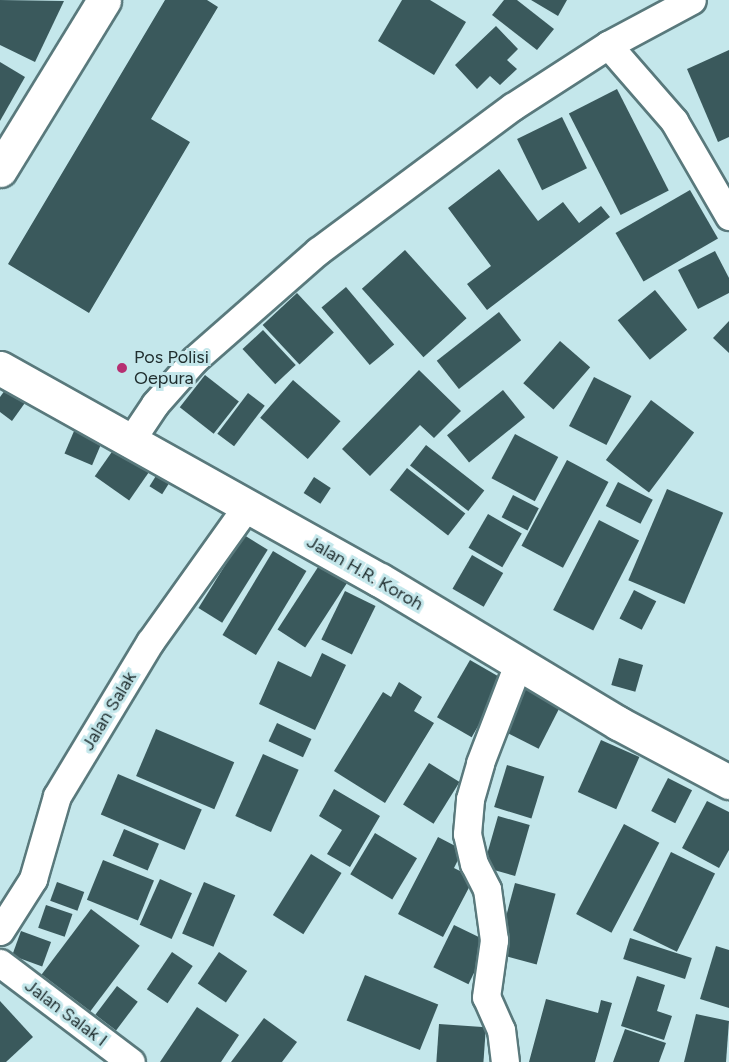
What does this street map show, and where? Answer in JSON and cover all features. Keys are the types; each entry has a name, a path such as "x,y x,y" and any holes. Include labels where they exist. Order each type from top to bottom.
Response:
{"main road":[{"path":"0,170 104,0"},
{"name":"Jalan H.R. Koroh","path":"0,368 129,443 247,506 518,664 729,782"}],"street":[{"path":"129,443 155,404 251,306 471,135 608,45 692,0"},
{"path":"608,45 674,121 729,216"},
{"name":"Jalan Salak","path":"0,931 33,879 57,796 150,642 247,506"},
{"path":"504,1062 501,1030 486,997 494,949 487,889 474,864 467,834 470,799 480,763 518,664"},
{"name":"Jalan Salak I","path":"0,963 131,1062"}],"building":[{"path":"0,0 64,1 35,62 0,45"},
{"path":"165,0 207,0 218,7 151,119 190,142 89,313 8,264"},
{"path":"402,0 430,0 466,22 434,75 378,41"},
{"path":"504,0 517,0 554,29 537,50 492,15"},
{"path":"531,0 567,0 558,16"},
{"path":"496,26 518,49 507,60 517,69 500,85 490,76 477,89 455,65"},
{"path":"729,50 729,137 718,142 687,69"},
{"path":"0,62 25,77 0,121"},
{"path":"617,89 669,191 621,215 569,114"},
{"path":"562,117 587,168 542,190 517,139"},
{"path":"499,169 538,221 563,202 579,223 601,206 610,217 487,310 467,284 491,266 448,208"},
{"path":"690,190 718,238 644,281 616,233"},
{"path":"405,250 467,318 423,357 362,289"},
{"path":"715,251 729,278 729,293 698,309 678,270"},
{"path":"346,287 394,344 370,365 321,308"},
{"path":"655,290 687,330 650,360 618,320"},
{"path":"297,293 334,332 299,365 263,325"},
{"path":"499,312 521,340 459,389 437,361"},
{"path":"729,321 729,353 713,338"},
{"path":"263,330 296,365 275,384 243,349"},
{"path":"560,341 590,367 553,410 523,383"},
{"path":"419,370 461,411 434,438 420,425 370,476 342,449"},
{"path":"205,375 239,401 214,434 180,407"},
{"path":"594,377 631,396 606,445 569,426"},
{"path":"293,380 341,421 308,459 260,418"},
{"path":"8,386 27,400 12,421 0,412 0,397"},
{"path":"503,390 525,417 469,463 447,435"},
{"path":"248,393 265,406 234,446 217,434"},
{"path":"651,400 694,432 649,492 606,460"},
{"path":"77,424 105,436 92,465 64,453"},
{"path":"515,434 558,457 535,501 492,478"},
{"path":"426,445 484,491 468,511 410,465"},
{"path":"116,446 150,470 129,500 95,476"},
{"path":"567,460 608,482 563,568 521,546"},
{"path":"407,468 465,514 448,536 390,490"},
{"path":"159,471 172,479 162,494 149,486"},
{"path":"314,477 331,488 320,504 304,493"},
{"path":"618,482 653,500 640,524 606,506"},
{"path":"667,489 723,513 684,604 628,580"},
{"path":"513,495 539,508 527,530 502,517"},
{"path":"488,514 522,534 502,567 468,548"},
{"path":"599,520 639,540 593,630 553,610"},
{"path":"244,535 268,550 222,623 198,608"},
{"path":"273,551 306,571 256,655 223,635"},
{"path":"472,555 503,573 484,607 452,589"},
{"path":"320,564 348,582 305,647 278,629"},
{"path":"634,590 656,601 642,630 619,619"},
{"path":"345,591 376,606 352,654 321,640"},
{"path":"322,653 346,665 315,730 259,704 278,661 311,677"},
{"path":"619,658 643,665 635,692 611,685"},
{"path":"470,660 505,680 472,737 437,717"},
{"path":"399,682 422,697 414,711 434,723 385,803 334,771 383,692 391,697"},
{"path":"523,687 560,706 539,749 501,730"},
{"path":"277,723 311,739 303,757 269,741"},
{"path":"156,729 234,762 214,809 136,776"},
{"path":"601,740 639,757 616,809 578,792"},
{"path":"263,754 299,770 271,832 235,816"},
{"path":"429,763 460,782 434,824 403,805"},
{"path":"507,765 544,776 531,818 494,807"},
{"path":"118,774 202,810 185,850 101,815"},
{"path":"668,778 692,790 675,823 651,811"},
{"path":"334,789 380,816 350,867 327,854 342,830 319,816"},
{"path":"707,801 729,812 729,850 719,868 682,848"},
{"path":"498,816 530,825 515,876 483,867"},
{"path":"624,824 659,843 611,933 576,914"},
{"path":"124,829 159,844 148,871 113,856"},
{"path":"375,833 417,858 392,899 350,874"},
{"path":"438,837 463,850 454,868 474,878 443,937 398,914"},
{"path":"671,852 715,873 677,952 633,930"},
{"path":"311,854 342,873 303,934 273,915"},
{"path":"103,860 154,881 138,920 87,900"},
{"path":"160,879 192,893 172,939 140,925"},
{"path":"57,882 84,892 77,911 50,901"},
{"path":"204,882 235,895 213,947 182,934"},
{"path":"515,883 556,894 537,964 496,954"},
{"path":"46,905 72,914 65,937 38,928"},
{"path":"91,909 140,946 90,1011 42,974"},
{"path":"454,925 489,942 468,984 433,967"},
{"path":"21,931 51,942 42,966 12,955"},
{"path":"630,938 692,958 685,979 623,959"},
{"path":"716,946 729,950 729,1008 700,999"},
{"path":"172,952 193,966 168,1003 147,989"},
{"path":"219,952 247,971 226,1003 198,984"},
{"path":"365,975 438,1005 420,1050 347,1020"},
{"path":"637,976 665,985 657,1011 672,1016 664,1040 621,1026"},
{"path":"117,986 138,1002 116,1030 95,1015"},
{"path":"546,999 598,1013 601,1000 612,1003 595,1062 529,1062"},
{"path":"0,1001 33,1037 6,1062 0,1062"},
{"path":"197,1007 239,1035 221,1062 160,1062"},
{"path":"696,1014 729,1021 726,1062 684,1062"},
{"path":"264,1018 297,1042 282,1062 231,1062"},
{"path":"439,1024 486,1027 483,1062 436,1062"},
{"path":"625,1029 666,1043 659,1062 613,1062"}],"place":[{"name":"Pos Polisi Oepura","path":"122,368"}]}
